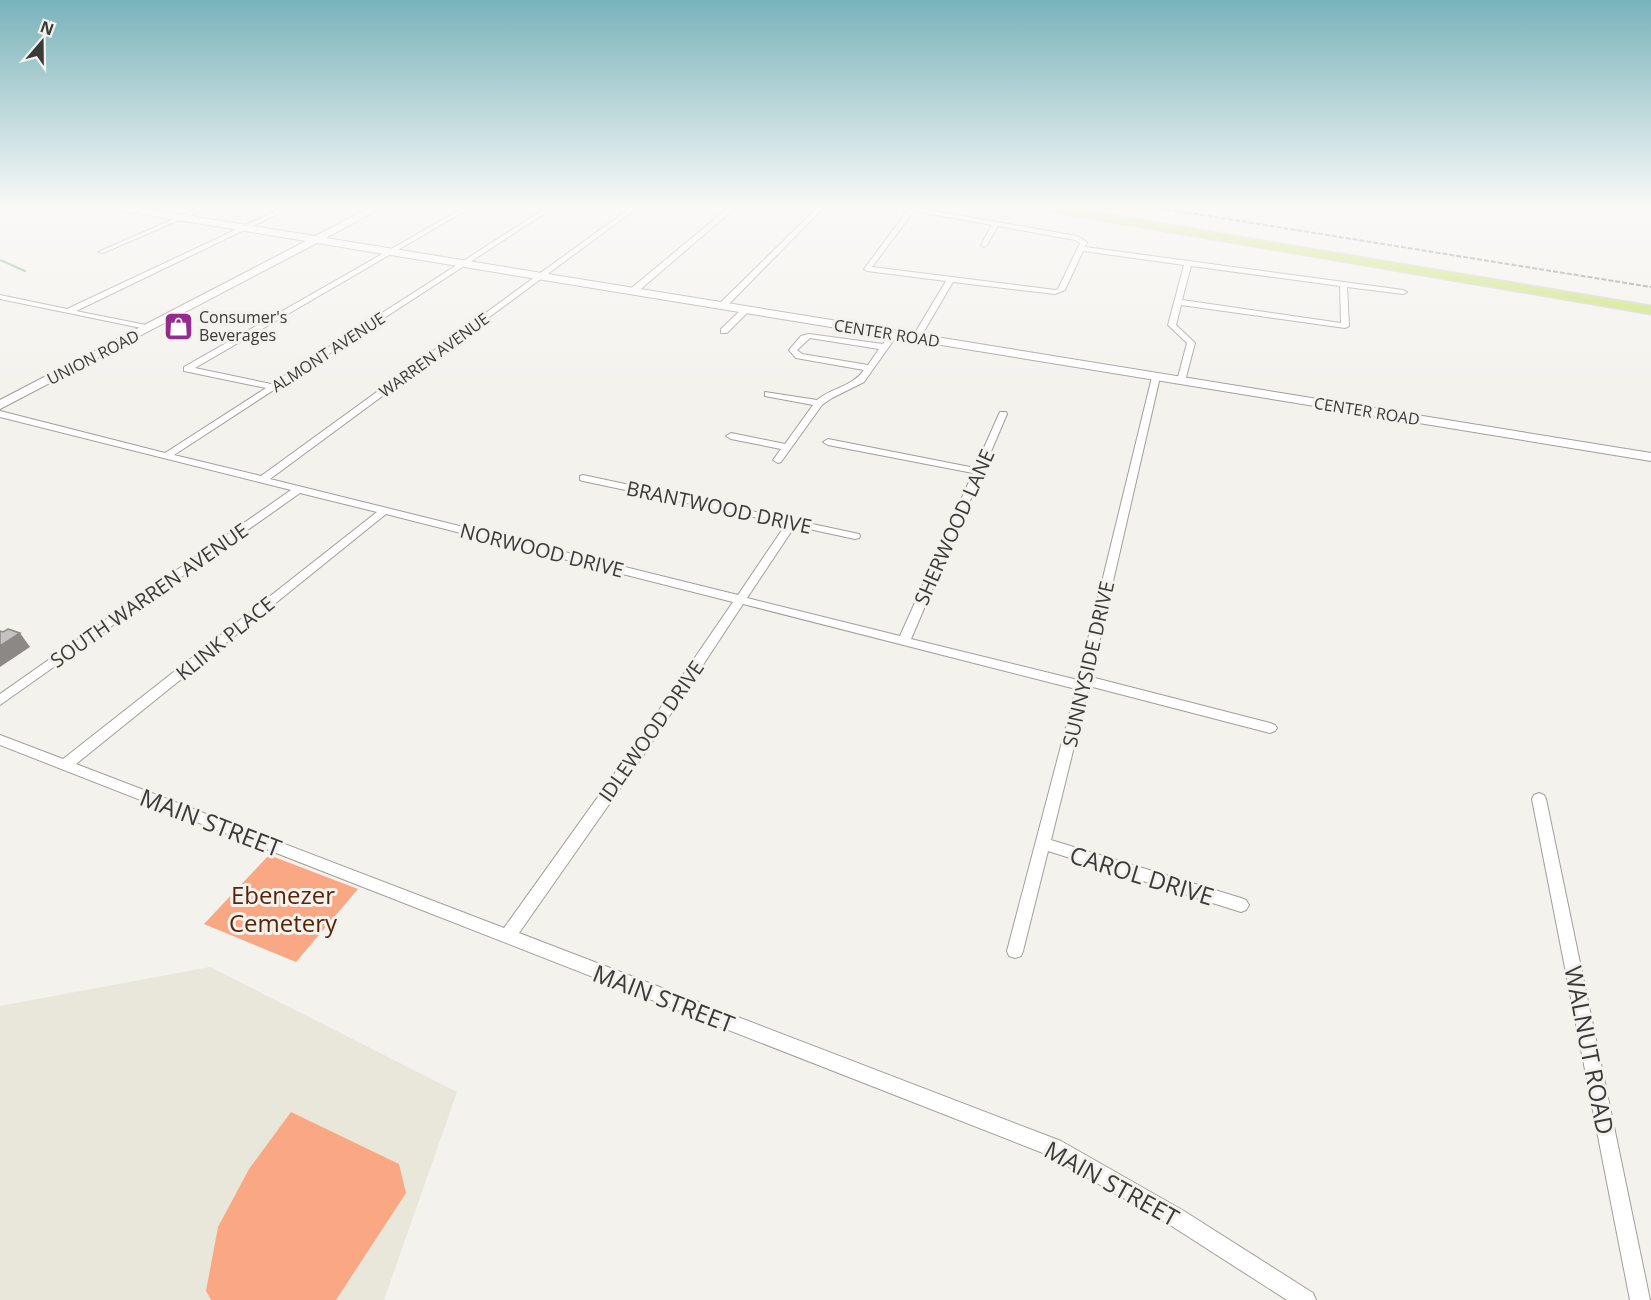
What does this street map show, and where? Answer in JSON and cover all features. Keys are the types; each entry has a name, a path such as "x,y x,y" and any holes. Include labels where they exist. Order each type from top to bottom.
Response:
{"highway":[{"path":"1407,269 1651,310"},
{"path":"1479,269 1651,297"}],"main road":[{"name":"UNION ROAD","path":"0,405 262,269"},
{"name":"CENTER ROAD","path":"493,269 1651,457"}],"street":[{"path":"69,311 159,269"},
{"path":"273,387 187,369 361,269"},
{"name":"ALMONT AVENUE","path":"166,456 457,269"},
{"name":"WARREN AVENUE","path":"262,480 549,269"},
{"path":"632,291 659,269"},
{"path":"722,306 759,269"},
{"path":"867,269 1047,292 1059,291 1071,269"},
{"path":"1181,381 1191,343 1173,325 1187,269"},
{"path":"1230,269 1403,292"},
{"path":"916,338 950,280"},
{"path":"1178,302 1345,326 1343,284"},
{"path":"0,297 148,328"},
{"path":"724,331 746,310"},
{"path":"778,460 819,403 824,398 854,386 894,334"},
{"path":"870,368 799,356 794,354 793,350 809,336 885,347"},
{"name":"SUNNYSIDE DRIVE","path":"1015,951 1084,683 1156,377"},
{"path":"768,394 819,403"},
{"name":"NORWOOD DRIVE","path":"0,414 904,641 1270,728"},
{"name":"SHERWOOD LANE","path":"904,641 1003,414"},
{"path":"731,436 787,447"},
{"path":"828,442 978,471"},
{"name":"BRANTWOOD DRIVE","path":"583,478 855,536"},
{"name":"SOUTH WARREN AVENUE","path":"0,700 298,489"},
{"name":"KLINK PLACE","path":"65,765 384,510"},
{"name":"IDLEWOOD DRIVE","path":"507,937 792,523"},
{"name":"MAIN STREET","path":"0,740 1054,1148 1177,1218 1306,1300"},
{"name":"WALNUT ROAD","path":"1539,799 1640,1300"},
{"name":"CAROL DRIVE","path":"1044,844 1240,905"}],"shaded area":[{"path":"210,967 457,1092 384,1300 0,1300 0,1006"}],"green space":[{"name":"Ebenezer Cemetery","path":"269,855 358,889 296,962 204,924"},
{"path":"291,1112 399,1164 406,1193 336,1300 211,1300 206,1291 218,1227 249,1169"}],"building":[{"path":"8,629 20,633 0,646 0,631"}],"waterway":[{"path":"20,269 25,271"}],"railway":[{"path":"1537,269 1651,287"}],"place":[{"name":"Consumer's Beverages","path":"178,326"}]}
